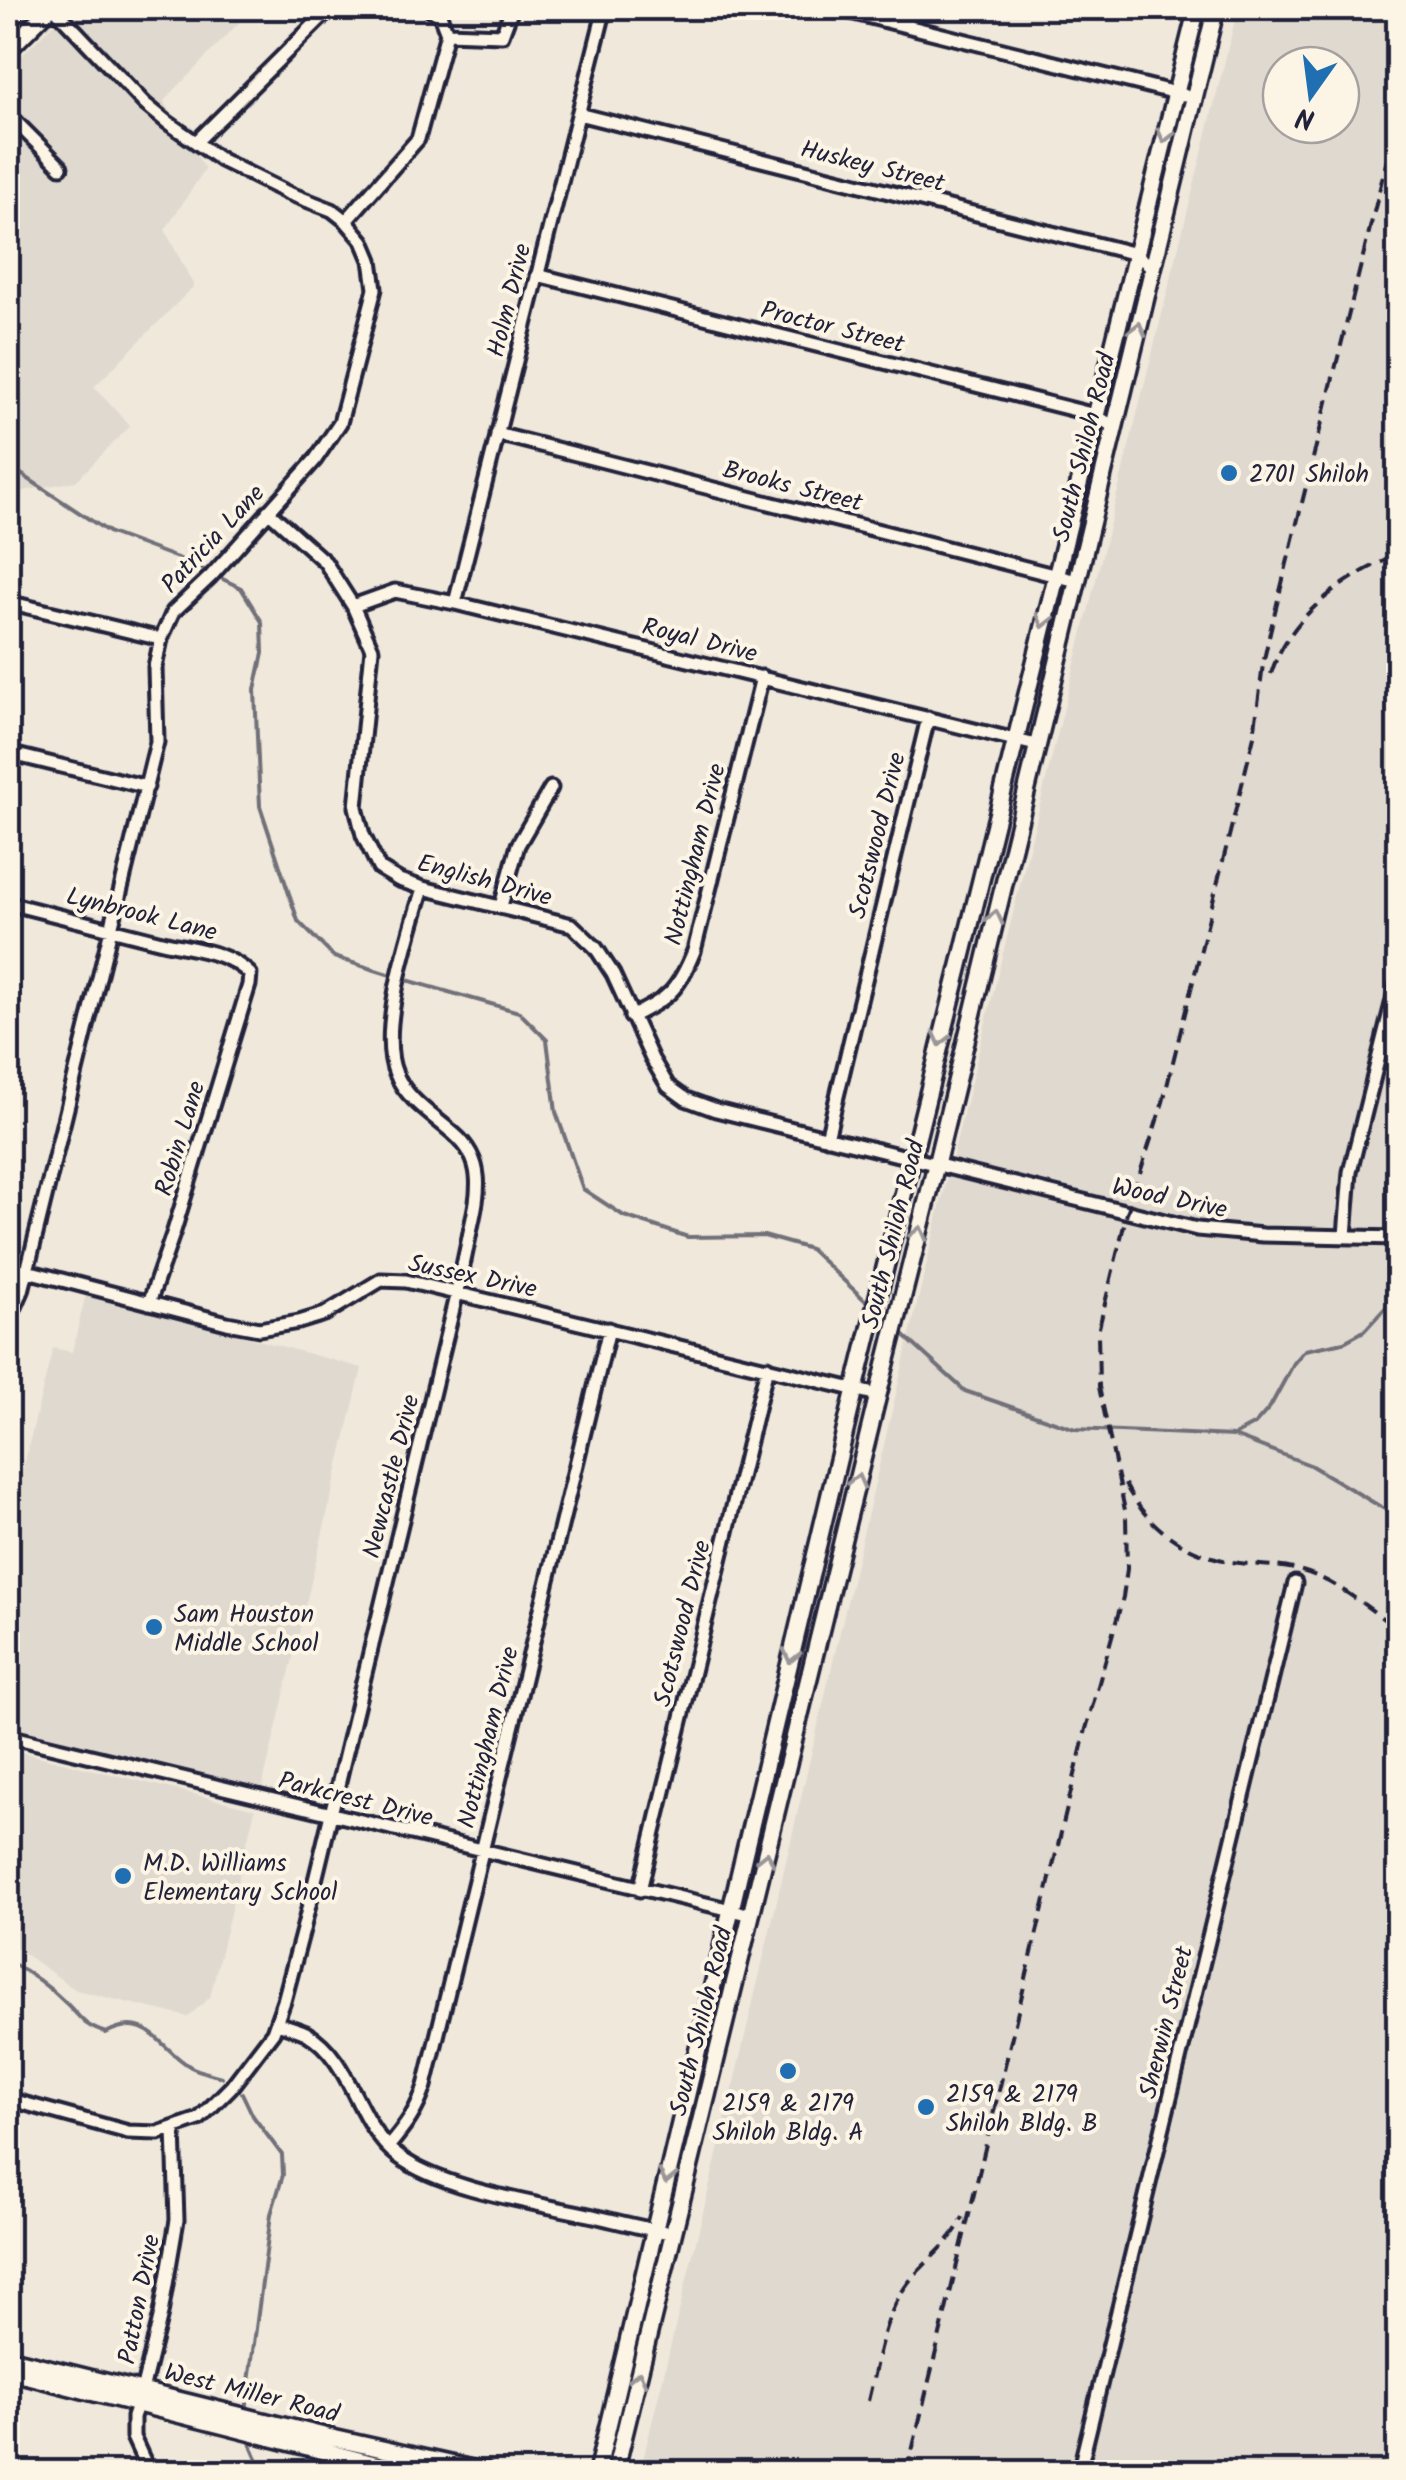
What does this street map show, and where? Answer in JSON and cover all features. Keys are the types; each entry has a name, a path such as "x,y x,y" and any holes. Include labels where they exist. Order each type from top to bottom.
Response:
{"main road":[{"path":"8,18 18,8"},
{"path":"8,50 52,8"},
{"name":"South Shiloh Road","path":"597,2472 854,1390 1196,8"},
{"name":"South Shiloh Road","path":"615,2472 1216,8"},
{"name":"West Miller Road","path":"8,2358 406,2472"},
{"name":"West Miller Road","path":"8,2371 486,2472"}],"street":[{"path":"52,8 145,104 196,142 221,160 320,204 346,221 418,140 447,33 440,15 428,8"},
{"path":"196,142 331,8"},
{"path":"447,33 502,35 512,8"},
{"name":"Holm Drive","path":"454,603 605,8"},
{"path":"834,8 1194,98"},
{"path":"906,26 910,8"},
{"path":"8,114 61,167"},
{"name":"Huskey Street","path":"578,114 1136,254 1153,268"},
{"name":"Patricia Lane","path":"8,1322 22,1291 158,742 155,667 161,640 173,612 316,460 340,423 375,289 371,260 363,240 346,221"},
{"name":"Proctor Street","path":"537,275 1095,415 1114,428"},
{"name":"Brooks Street","path":"497,434 1076,581"},
{"name":"English Drive","path":"268,511 325,562 353,606 372,649 356,807 363,835 379,868 423,888 572,925 596,948 613,974 668,1086 686,1099 936,1165"},
{"name":"Royal Drive","path":"353,606 394,591 454,603 1036,745"},
{"path":"8,602 161,640"},
{"name":"Nottingham Drive","path":"632,1017 666,999 694,951 762,677"},
{"name":"Scotswood Drive","path":"827,1138 928,718"},
{"path":"8,753 146,787"},
{"path":"501,906 518,845 551,788"},
{"name":"Newcastle Drive","path":"174,2129 199,2119 231,2087 277,2023 478,1195 472,1157 458,1136 425,1110 396,1074 389,1041 399,980 423,888"},
{"name":"Lynbrook Lane","path":"8,902 209,952 232,960 250,974 250,985"},
{"path":"1345,1236 1350,1172 1398,980"},
{"name":"Robin Lane","path":"149,1303 250,985"},
{"name":"Wood Drive","path":"936,1165 1197,1230 1398,1238"},
{"name":"Sussex Drive","path":"8,1266 258,1329 325,1314 381,1280 406,1281 878,1395"},
{"name":"Nottingham Drive","path":"388,2147 418,2105 609,1328"},
{"name":"Scotswood Drive","path":"640,1890 767,1367"},
{"name":"Sherwin Street","path":"1079,2472 1294,1583"},
{"name":"Parkcrest Drive","path":"8,1736 752,1916"},
{"path":"277,2023 308,2034 332,2057 388,2147 431,2176 672,2233"},
{"path":"8,2098 128,2132 174,2129"},
{"name":"Patton Drive","path":"148,2472 133,2437 133,2418 161,2314 176,2220 174,2129"}],"shaded area":[{"path":"69,8 253,8 164,101 205,169 165,230 194,286 94,387 130,426 76,481 17,492 8,498 8,69"},
{"path":"1238,8 1398,8 1398,2472 640,2472 938,1215"},
{"name":"Sam Houston Middle School","path":"86,1294 362,1368 262,1788 8,1728 8,1527 53,1348 72,1352"},
{"name":"M.D. Williams Elementary School","path":"8,1749 255,1809 210,1997 188,2017 76,1990 8,1942"}],"waterway":[{"path":"8,472 15,470 110,533 188,562 241,588 262,622 263,653 255,690 260,806 298,921 334,957 394,976"},
{"path":"403,979 519,1012 547,1040 556,1112 583,1189 624,1216 688,1237 764,1236 810,1249 869,1304"},
{"path":"1236,1434 1255,1424 1270,1407 1305,1350 1344,1342 1364,1331 1398,1294"},
{"path":"900,1332 965,1391 1075,1429 1234,1436 1310,1465 1398,1517"},
{"path":"8,1961 47,1986 93,2028 106,2033 121,2027 143,2029 191,2067 222,2077"},
{"path":"242,2093 253,2116 282,2155 283,2175 271,2214 247,2411"},
{"path":"247,2436 263,2472"}],"railway":[{"path":"907,2472 1086,1729 1123,1597 1126,1515 1099,1387 1098,1332 1127,1213 1163,1102 1254,736 1270,632 1398,115"},
{"path":"1271,674 1291,634 1321,601 1359,574 1398,555"},
{"path":"1125,1484 1155,1524 1195,1551 1228,1561 1312,1574 1398,1629"},
{"path":"868,2401 882,2339 900,2296 963,2217"}],"place":[{"name":"2701 Shiloh","path":"1229,473"},
{"name":"Sam Houston Middle School","path":"154,1627"},
{"name":"M.D. Williams Elementary School","path":"123,1876"},
{"name":"2159 & 2179 Shiloh Bldg. A","path":"788,2071"},
{"name":"2159 & 2179 Shiloh Bldg. B","path":"926,2107"}]}
